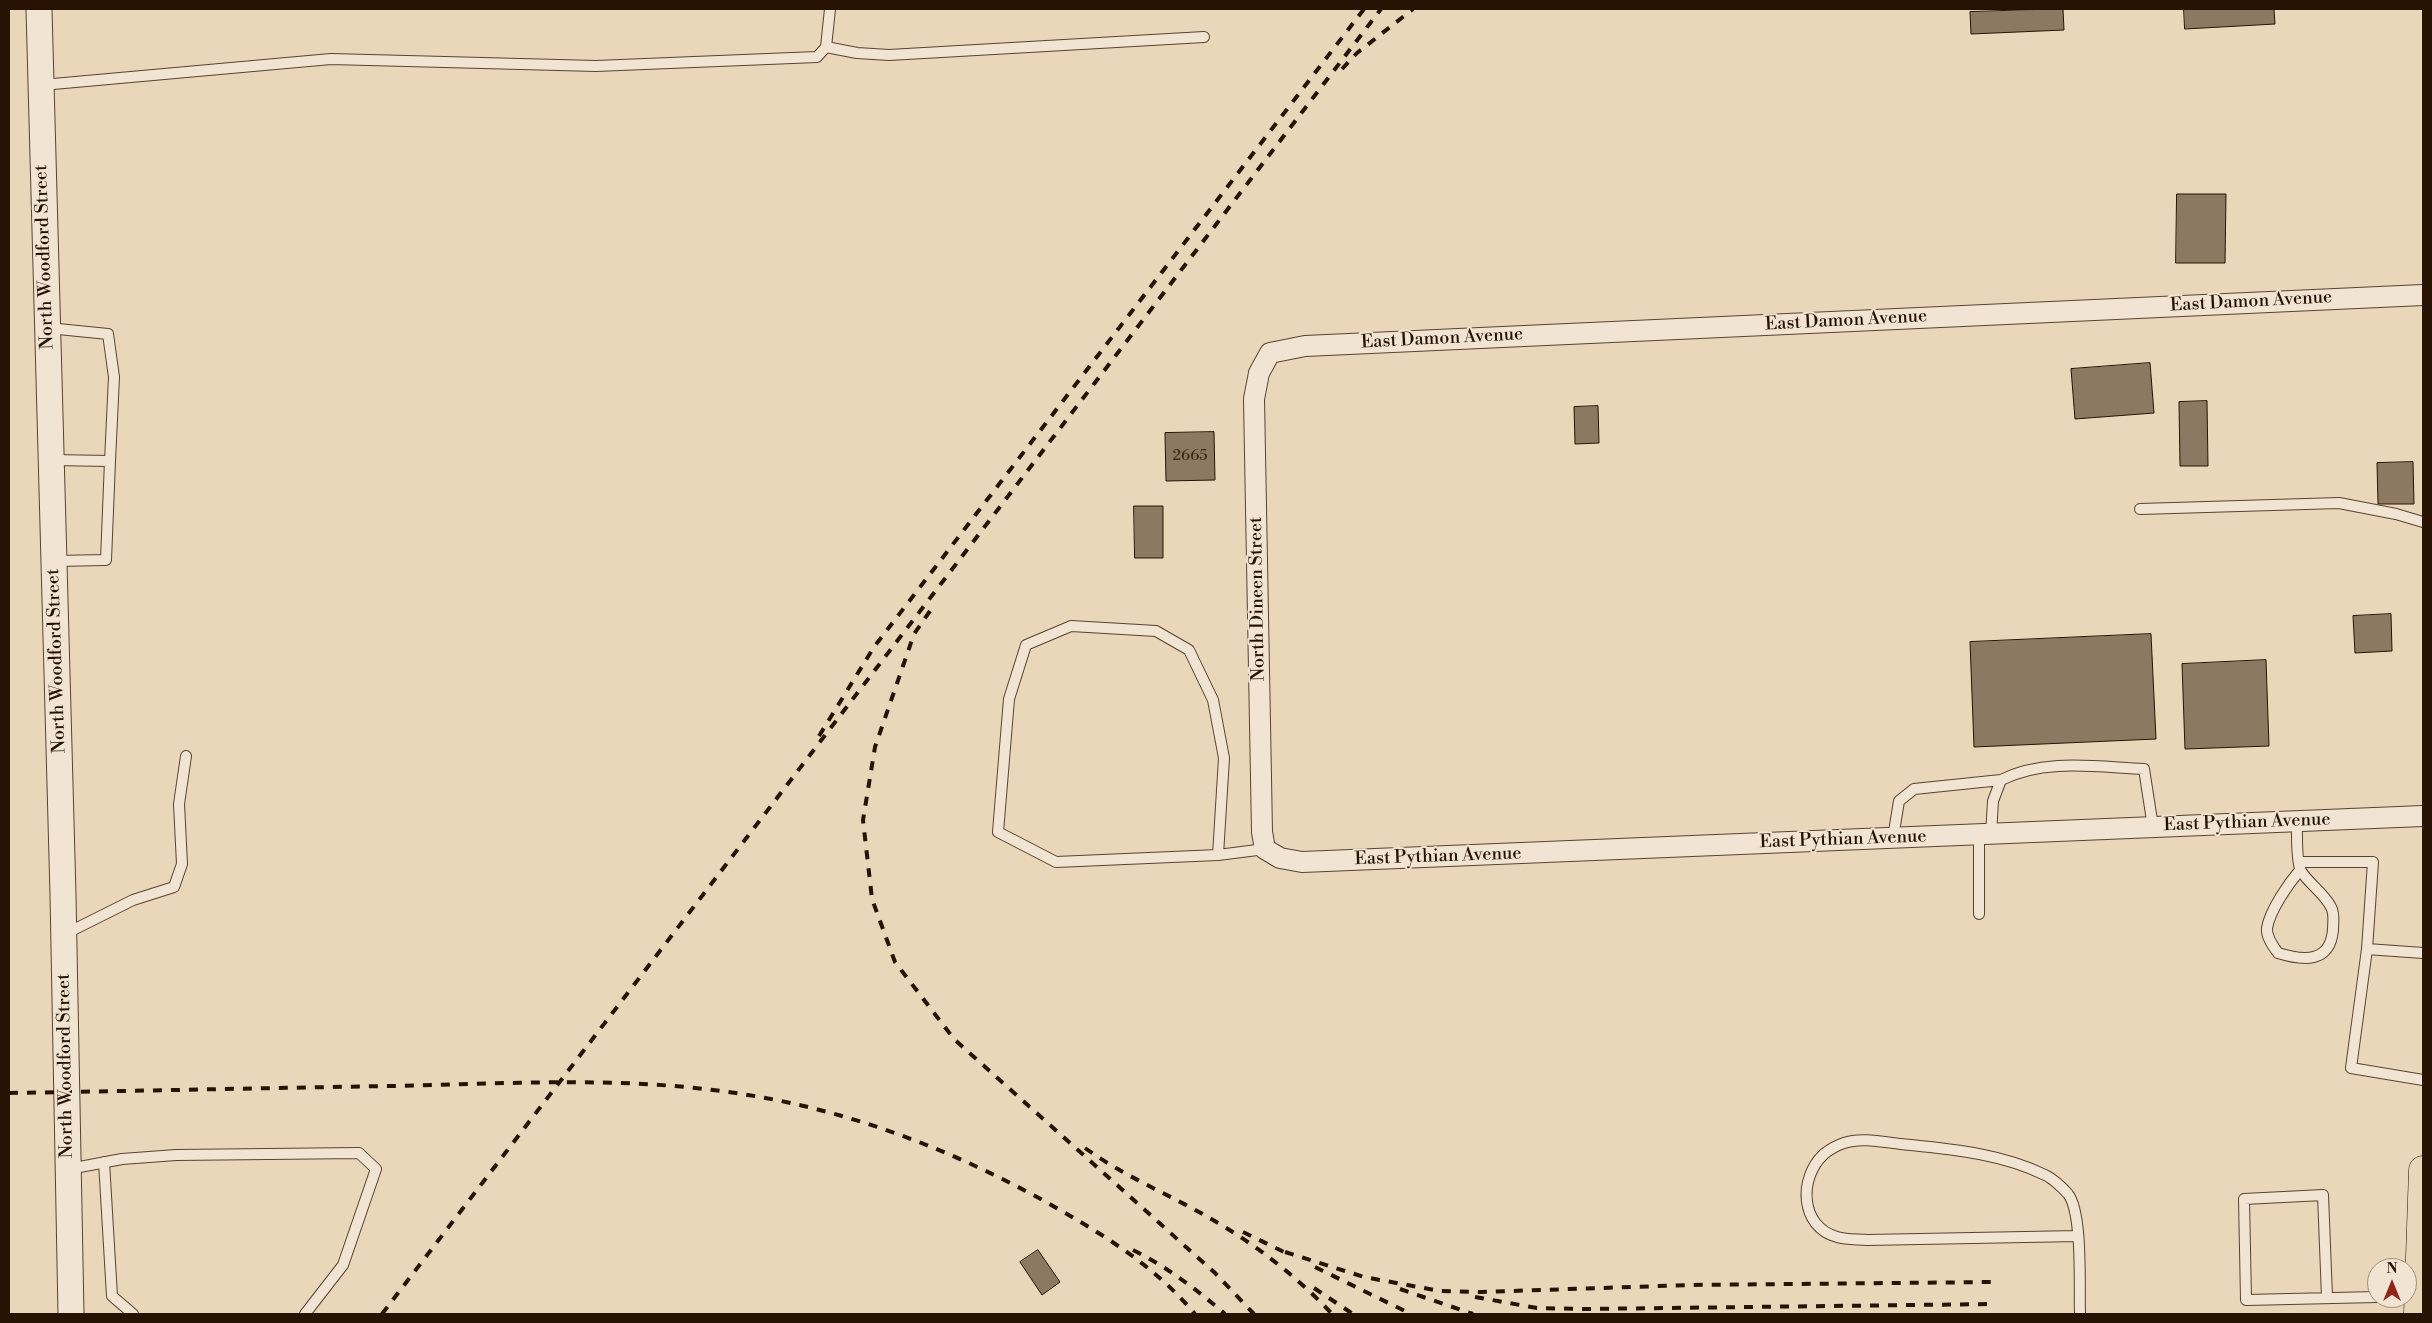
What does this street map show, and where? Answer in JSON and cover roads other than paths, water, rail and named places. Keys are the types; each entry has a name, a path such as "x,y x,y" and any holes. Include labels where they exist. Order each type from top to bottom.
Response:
{"main road":[{"path":"2417,1259 2423,1170"}],"street":[{"name":"North Woodford Street","path":"38,9 64,934 71,1314"},
{"name":"East Damon Avenue","path":"1270,353 1305,346 2423,295"},
{"name":"North Dineen Street","path":"1266,849 1262,822 1254,399 1259,373 1270,353"},
{"name":"East Pythian Avenue","path":"1266,849 1280,858 1302,862 2423,816"}],"lane":[{"path":"41,85 331,59 596,66 817,58 826,47 830,9"},
{"path":"826,47 857,53 890,55 1204,37"},
{"path":"48,328 108,334 114,377 106,560 54,562"},
{"path":"51,460 110,461"},
{"path":"2140,509 2339,503 2396,514 2423,522"},
{"path":"1218,855 1224,758 1213,700 1188,650 1156,631 1071,626 1026,645 1009,700 998,832 1056,862 1218,855 1266,849"},
{"path":"64,934 133,900 174,887 182,864 179,804 186,756"},
{"path":"1893,838 1899,801 1914,789 2001,780 2019,771 2062,766 2144,769 2153,827"},
{"path":"1979,914 1985,835 1993,801 2001,780"},
{"path":"2297,821 2300,866 2331,906 2334,915 2332,943 2322,955 2312,957 2288,956 2278,953 2269,939 2267,928 2285,888 2300,866"},
{"path":"2300,866 2372,862 2368,949 2352,1068 2423,1080"},
{"path":"2368,949 2423,954"},
{"path":"2078,1236 1868,1240 1836,1237 1813,1222 1807,1209 1807,1189 1811,1173 1824,1154 1845,1142 1869,1140 1962,1150 2014,1162 2047,1176 2069,1195 2076,1215 2078,1236 2080,1314"},
{"path":"68,1169 122,1159 176,1155 359,1153 376,1169 343,1265 305,1314"},
{"path":"104,1162 112,1296 133,1314"},
{"path":"2327,1297 2323,1195 2244,1199 2246,1300 2367,1297"}],"railway":[{"path":"819,736 874,647 1364,9"},
{"path":"382,1314 1381,9"},
{"path":"1342,69 1357,53 1413,9"},
{"path":"930,611 914,634 875,747 863,820 872,899 895,962 954,1039 1214,1272 1254,1314"},
{"path":"9,1093 560,1082 686,1087 770,1099 852,1119 892,1132 931,1147 1009,1182 1067,1214 1126,1251 1162,1280 1195,1314"},
{"path":"1085,1148 1127,1174 1199,1212 1253,1245 1286,1271 1332,1314"},
{"path":"1243,1232 1290,1255"},
{"path":"1133,1250 1181,1279 1225,1314"},
{"path":"1285,1252 1364,1277 1440,1291 1481,1292 1690,1285 1994,1282"},
{"path":"1315,1267 1411,1314"},
{"path":"1314,1288 1353,1314"},
{"path":"1400,1289 1473,1314"},
{"path":"1475,1297 1537,1308 1585,1309 1994,1304"}]}
